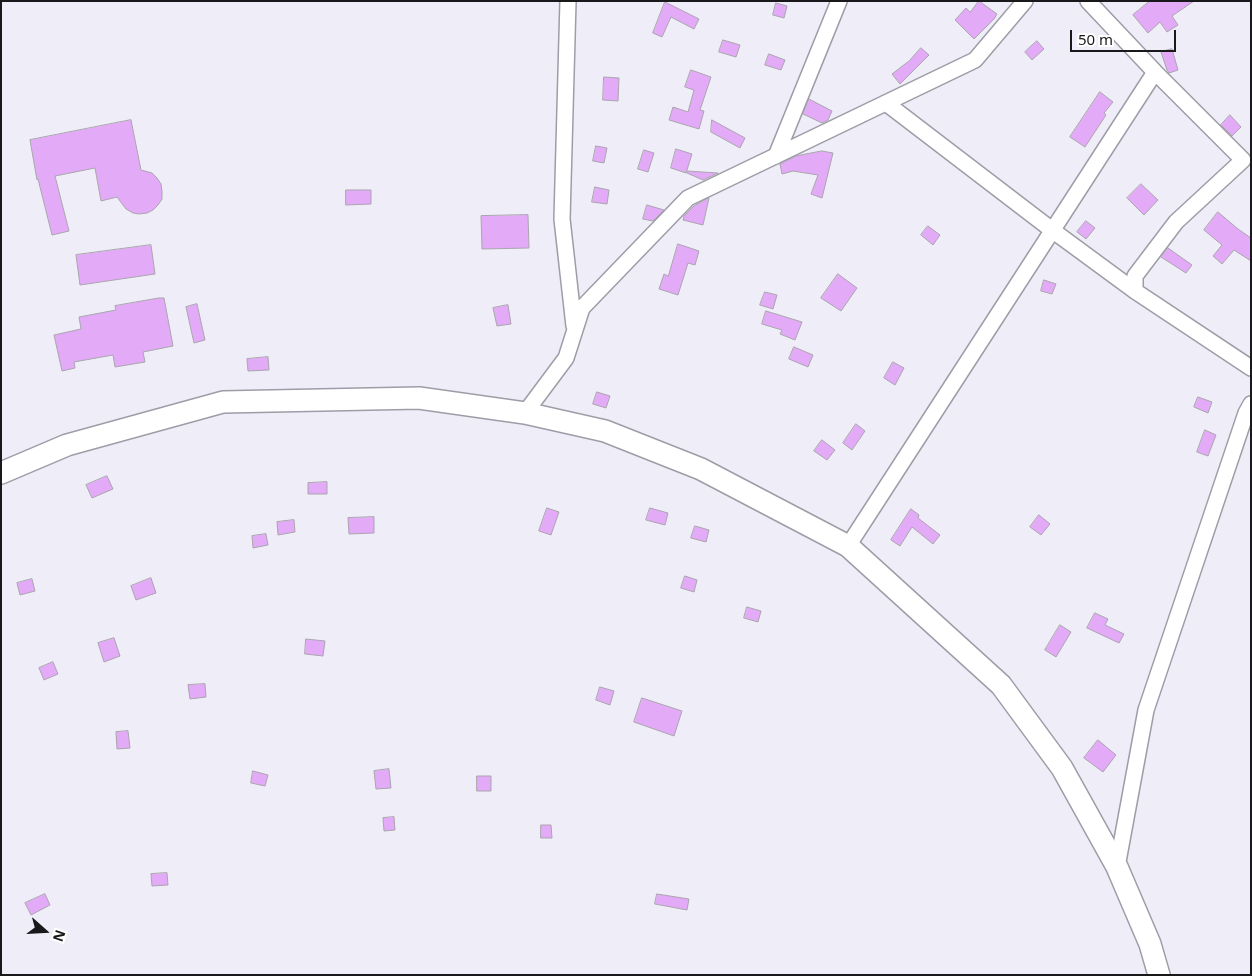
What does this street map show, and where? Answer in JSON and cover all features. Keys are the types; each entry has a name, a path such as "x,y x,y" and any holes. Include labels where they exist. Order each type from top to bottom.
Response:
{"main road":[{"path":"1,473 67,445 223,402 420,398 525,413 605,431 701,469 848,546 1001,685 1062,768 1117,867 1150,944 1159,975"}],"street":[{"path":"568,1 562,219 574,333"},
{"path":"776,156 839,1"},
{"path":"525,413 566,358 582,308 688,198 975,60 1025,1"},
{"path":"1088,1 1155,72 1243,160 1176,222 1135,276 1135,291"},
{"path":"848,546 1155,72"},
{"path":"886,103 1135,291 1251,368"},
{"path":"1117,867 1146,710 1246,413 1251,404"}],"building":[{"path":"979,1 997,14 974,39 955,20 966,8 970,12"},
{"path":"1150,1 1194,1 1172,16 1178,25 1167,32 1160,22 1148,33 1133,15"},
{"path":"665,2 699,19 694,29 671,17 662,37 653,33"},
{"path":"776,3 787,6 784,18 773,15"},
{"path":"723,40 740,45 736,57 719,52"},
{"path":"1037,41 1044,49 1032,60 1025,52"},
{"path":"921,48 929,55 900,84 892,74 909,61"},
{"path":"1172,49 1178,70 1169,73 1161,52"},
{"path":"769,54 785,60 781,70 765,65"},
{"path":"691,70 711,77 700,110 704,111 699,129 669,120 673,107 688,112 694,90 685,87"},
{"path":"604,77 619,78 618,101 603,100"},
{"path":"1100,92 1113,102 1104,113 1106,115 1085,147 1070,137"},
{"path":"809,99 832,111 828,120 822,123 803,114"},
{"path":"1230,115 1241,127 1232,136 1221,125"},
{"path":"131,120 141,170 152,173 161,184 162,199 158,205 147,213 139,214 126,209 117,197 101,201 95,168 55,176 69,231 52,235 37,180 30,140"},
{"path":"712,120 745,138 740,148 711,132"},
{"path":"596,146 607,148 604,163 593,161"},
{"path":"676,149 692,154 686,173 671,168"},
{"path":"644,150 654,153 648,172 638,169"},
{"path":"822,151 833,153 822,198 811,194 818,175 793,171 782,174 780,164 796,156"},
{"path":"687,171 718,173 703,180 687,173"},
{"path":"1141,184 1158,200 1144,215 1127,198"},
{"path":"595,187 609,190 607,204 592,202"},
{"path":"346,190 371,190 371,204 346,205"},
{"path":"709,198 703,225 683,220 684,216 694,206"},
{"path":"647,205 664,210 653,221 643,219"},
{"path":"1218,212 1251,238 1251,261 1234,250 1222,264 1213,256 1222,245 1204,230"},
{"path":"528,215 529,248 482,249 481,216"},
{"path":"1086,221 1095,228 1086,239 1077,232"},
{"path":"928,226 940,235 933,245 921,235"},
{"path":"678,244 699,251 695,265 688,263 678,295 659,289 664,274 668,276"},
{"path":"151,245 155,274 80,285 76,255"},
{"path":"1168,248 1192,265 1186,273 1161,257"},
{"path":"838,274 857,288 841,311 821,298"},
{"path":"1044,280 1056,284 1052,294 1041,291"},
{"path":"765,292 777,295 773,309 760,305"},
{"path":"164,298 173,346 143,352 145,362 115,367 113,355 74,362 75,368 62,371 54,335 81,329 79,317 116,310 115,306"},
{"path":"197,304 205,340 194,343 186,307"},
{"path":"508,305 511,324 497,326 493,308"},
{"path":"766,311 802,322 795,340 780,334 782,330 762,324"},
{"path":"794,347 813,355 808,367 789,359"},
{"path":"268,357 269,370 248,371 247,359"},
{"path":"893,362 904,368 895,385 884,378"},
{"path":"597,392 610,396 606,408 593,404"},
{"path":"1198,397 1212,402 1208,413 1194,407"},
{"path":"856,424 865,431 852,450 843,443"},
{"path":"1205,430 1216,435 1208,456 1197,452"},
{"path":"822,440 835,450 827,460 814,451"},
{"path":"107,476 113,489 92,498 86,485"},
{"path":"327,482 327,494 308,494 308,483"},
{"path":"547,508 559,512 551,535 539,531"},
{"path":"650,508 668,513 665,525 646,520"},
{"path":"911,509 919,515 918,518 940,535 933,544 912,527 900,546 891,540"},
{"path":"1039,515 1050,524 1041,535 1030,527"},
{"path":"374,517 374,533 349,534 348,518"},
{"path":"294,520 295,532 278,535 277,522"},
{"path":"695,526 709,530 706,542 691,538"},
{"path":"266,534 268,545 253,548 252,536"},
{"path":"685,576 697,580 694,592 681,588"},
{"path":"151,578 156,593 136,600 131,586"},
{"path":"32,579 35,591 20,595 17,583"},
{"path":"747,607 761,611 758,622 744,618"},
{"path":"1095,613 1108,619 1105,625 1124,634 1119,643 1087,628"},
{"path":"1060,625 1071,632 1056,657 1045,650"},
{"path":"114,638 120,656 104,662 98,643"},
{"path":"306,639 325,641 323,656 305,654"},
{"path":"53,662 58,674 44,680 39,668"},
{"path":"205,684 206,697 190,699 188,685"},
{"path":"600,687 614,691 610,705 596,700"},
{"path":"642,698 682,711 674,736 634,722"},
{"path":"128,731 130,748 117,749 116,732"},
{"path":"1098,740 1116,755 1103,772 1084,758"},
{"path":"389,769 391,788 376,789 374,771"},
{"path":"253,771 268,775 265,786 251,783"},
{"path":"477,776 491,776 491,791 477,791"},
{"path":"394,817 395,830 384,831 383,818"},
{"path":"541,825 551,825 552,838 541,838"},
{"path":"167,873 168,885 152,886 151,874"},
{"path":"45,894 50,905 31,915 25,903"},
{"path":"657,894 689,899 687,910 655,904"}]}
